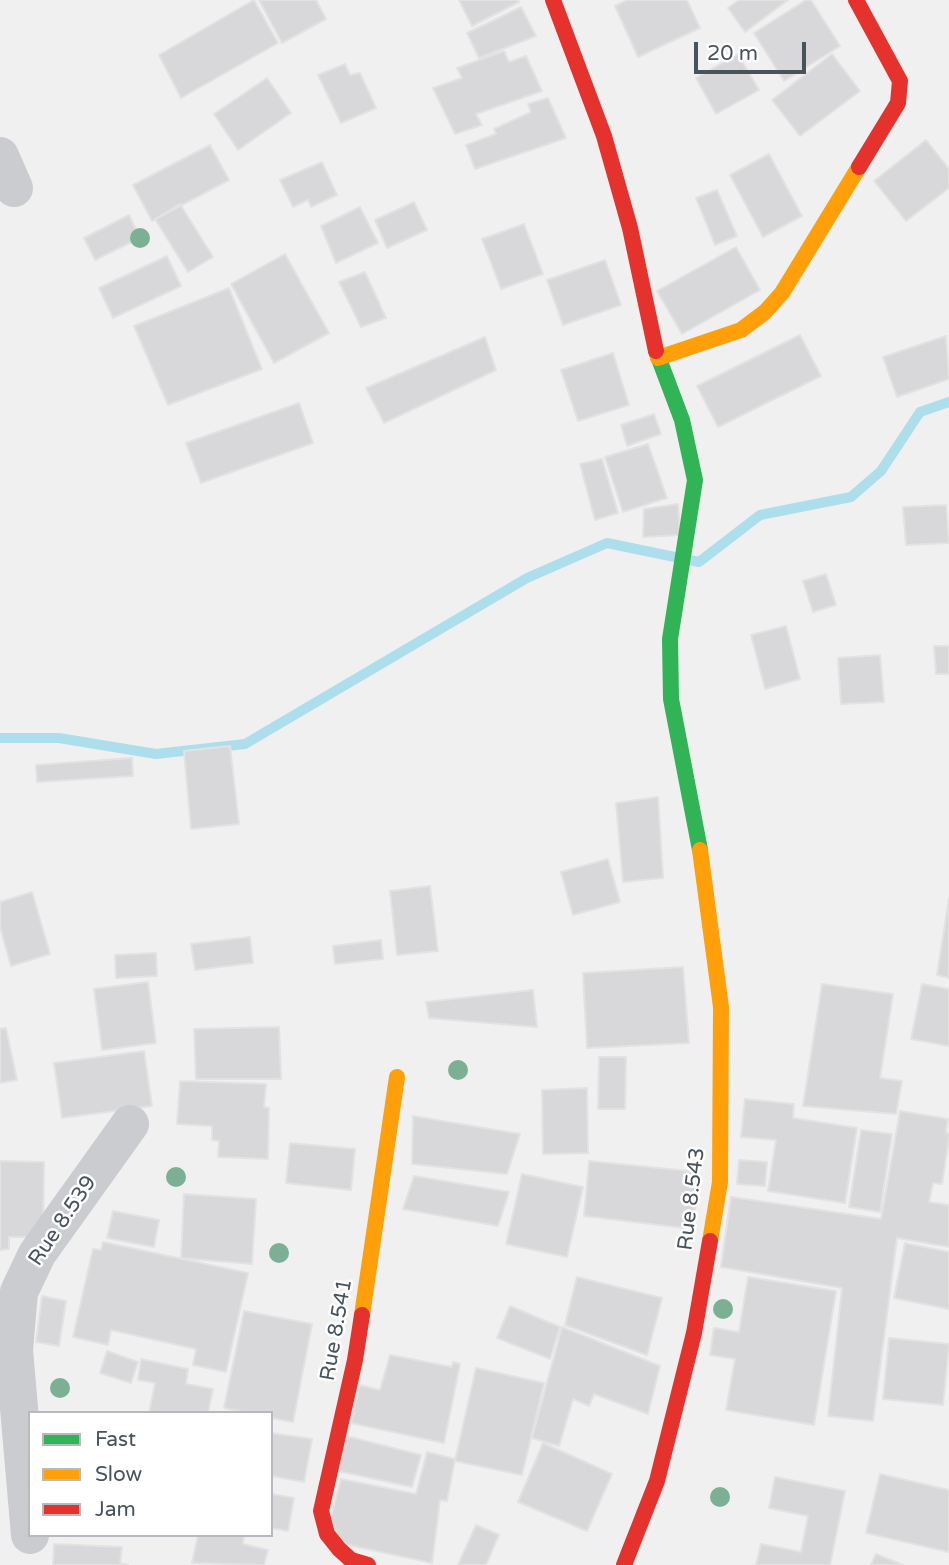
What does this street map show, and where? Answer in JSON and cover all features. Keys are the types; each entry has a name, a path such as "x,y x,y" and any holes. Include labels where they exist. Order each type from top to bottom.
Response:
{"street":[{"name":"Rue 8.543","path":"553,0 604,136 630,228 658,358 682,420 695,480 670,639 671,699 696,828 721,1007 720,1182 694,1334 657,1481 624,1565"},
{"path":"658,358 741,330 765,312 782,293 898,103 900,81 856,0"},
{"name":"Rue 8.541","path":"368,1565 351,1560 339,1549 327,1534 321,1511 355,1360 397,1077"},
{"name":"Rue 8.539","path":"28,1512 14,1350 19,1292 37,1254 130,1124"},
{"name":"Rue 8.539","path":"30,1537 32,1565"}],"building":[{"path":"254,0 278,43 181,98 159,55"},
{"path":"259,0 316,0 326,19 282,43"},
{"path":"459,0 517,0 519,2 472,26"},
{"path":"627,0 687,0 700,28 638,57 615,6"},
{"path":"739,0 788,0 745,32 728,8"},
{"path":"806,0 811,0 840,46 784,81 754,33"},
{"path":"521,7 536,36 479,58 467,33"},
{"path":"504,51 509,62 526,56 542,91 476,114 482,125 455,134 433,88 462,78 457,68"},
{"path":"738,54 759,90 716,114 696,78"},
{"path":"832,54 860,91 800,136 772,100"},
{"path":"345,64 350,75 360,73 376,108 341,123 318,75"},
{"path":"267,78 291,113 238,150 214,114"},
{"path":"548,98 566,138 475,169 466,145 496,134 494,129 531,112 528,104"},
{"path":"926,140 949,169 949,188 906,221 874,181"},
{"path":"210,145 229,180 152,221 133,185"},
{"path":"769,154 802,216 763,237 730,175"},
{"path":"322,162 337,195 311,207 308,200 293,207 280,180"},
{"path":"717,190 737,236 715,245 696,198"},
{"path":"414,202 427,230 387,248 375,220"},
{"path":"180,204 213,257 188,272 155,219"},
{"path":"360,207 378,243 336,263 321,226"},
{"path":"129,215 140,238 95,260 84,238"},
{"path":"524,224 543,274 501,289 482,239"},
{"path":"736,247 760,290 682,334 657,291"},
{"path":"285,254 329,333 274,363 231,284"},
{"path":"167,256 181,286 113,318 99,288"},
{"path":"605,260 621,305 563,325 547,280"},
{"path":"365,272 386,318 361,327 339,282"},
{"path":"229,288 262,369 168,405 134,326"},
{"path":"800,335 821,376 718,427 697,386"},
{"path":"946,336 949,379 897,397 883,357"},
{"path":"485,337 496,370 384,423 366,388"},
{"path":"613,353 629,405 578,421 561,370"},
{"path":"299,403 313,443 201,483 186,443"},
{"path":"654,414 661,434 627,446 621,425"},
{"path":"648,444 667,498 623,512 605,457"},
{"path":"602,459 618,513 595,520 580,464"},
{"path":"678,504 680,535 643,537 644,509"},
{"path":"946,505 949,543 906,545 903,507"},
{"path":"826,574 836,605 813,612 803,581"},
{"path":"786,626 800,679 765,689 751,635"},
{"path":"934,646 949,646 949,674 936,674"},
{"path":"880,655 884,702 841,704 838,658"},
{"path":"230,746 239,824 191,829 184,751"},
{"path":"132,758 133,776 37,782 36,765"},
{"path":"658,797 663,878 623,882 616,803"},
{"path":"608,859 620,902 573,915 561,872"},
{"path":"430,886 438,951 397,955 390,891"},
{"path":"32,892 50,954 11,966 0,927 0,902"},
{"path":"949,898 949,978 937,975"},
{"path":"250,937 253,963 195,970 191,944"},
{"path":"381,940 383,959 335,964 333,946"},
{"path":"156,953 157,976 116,978 115,955"},
{"path":"683,967 689,1043 587,1048 583,973"},
{"path":"148,982 156,1043 102,1050 94,989"},
{"path":"822,984 893,994 880,1078 902,1081 896,1114 803,1106"},
{"path":"922,984 949,989 949,1046 911,1039"},
{"path":"533,990 537,1027 429,1018 426,1002"},
{"path":"279,1027 281,1079 196,1079 194,1029"},
{"path":"6,1028 17,1080 0,1083 0,1029"},
{"path":"144,1051 152,1106 62,1118 54,1063"},
{"path":"599,1057 626,1057 625,1109 598,1109"},
{"path":"180,1081 266,1084 264,1107 269,1108 268,1159 218,1157 219,1141 212,1140 212,1126 177,1124"},
{"path":"587,1088 588,1153 543,1154 542,1090"},
{"path":"745,1099 794,1104 793,1118 857,1128 845,1203 768,1191 776,1140 741,1137"},
{"path":"900,1111 948,1119 946,1133 949,1133 949,1138 942,1184 933,1183 929,1202 949,1205 949,1247 897,1238 873,1421 828,1416 842,1288 721,1267 731,1197 881,1219"},
{"path":"413,1116 520,1134 507,1174 412,1164"},
{"path":"861,1130 892,1134 880,1212 849,1207"},
{"path":"290,1143 355,1149 351,1190 286,1183"},
{"path":"739,1160 767,1162 765,1186 737,1184"},
{"path":"0,1161 44,1162 43,1237 9,1237 9,1249 0,1250"},
{"path":"589,1161 699,1172 693,1229 584,1216"},
{"path":"522,1174 583,1187 567,1257 506,1244"},
{"path":"414,1176 509,1192 498,1226 403,1209"},
{"path":"184,1194 256,1199 252,1264 181,1258"},
{"path":"113,1211 159,1220 154,1247 107,1238"},
{"path":"103,1242 248,1273 226,1372 193,1365 196,1349 111,1330 108,1345 73,1337 93,1249 101,1250"},
{"path":"905,1243 949,1252 949,1309 894,1298"},
{"path":"577,1277 662,1298 647,1355 565,1325"},
{"path":"748,1277 836,1291 814,1425 726,1410 735,1359 710,1355 714,1328 739,1332"},
{"path":"42,1296 66,1301 59,1346 36,1342"},
{"path":"510,1306 560,1327 550,1359 497,1338"},
{"path":"244,1311 312,1324 293,1422 273,1418 273,1411 238,1411 224,1408"},
{"path":"562,1327 660,1366 648,1414 594,1394 589,1406 573,1399 559,1446 532,1438"},
{"path":"889,1338 949,1344 943,1405 883,1399"},
{"path":"107,1351 138,1362 131,1383 100,1373"},
{"path":"390,1355 452,1367 453,1362 460,1364 444,1443 351,1423 359,1385 380,1390"},
{"path":"141,1359 188,1369 186,1384 213,1389 208,1411 149,1411 155,1383 138,1380"},
{"path":"476,1368 544,1383 522,1475 455,1461"},
{"path":"273,1433 312,1439 304,1482 273,1476"},
{"path":"346,1436 421,1455 412,1487 338,1471"},
{"path":"543,1443 612,1474 587,1531 518,1502"},
{"path":"427,1452 455,1459 447,1501 440,1500 432,1563 344,1544 330,1520 341,1479 416,1494"},
{"path":"880,1474 949,1490 949,1552 866,1533"},
{"path":"775,1477 845,1491 830,1565 756,1565 761,1544 801,1552 808,1516 769,1508"},
{"path":"273,1494 294,1498 288,1531 273,1528"},
{"path":"476,1525 499,1535 486,1565 458,1565"},
{"path":"198,1537 244,1537 243,1544 268,1550 264,1565 192,1563"},
{"path":"54,1544 122,1547 120,1563 128,1565 53,1565"},
{"path":"876,1554 903,1565 871,1565"}],"waterway":[{"path":"0,738 59,738 156,754 245,744 527,578 607,543 699,562 760,515 851,497 881,471 920,412 949,402"}],"traffic: fast":[{"path":"656,351 682,420 695,480 670,639 671,699 700,850"}],"traffic: slow":[{"path":"658,358 741,330 765,312 782,293 859,167"},
{"path":"700,850 721,1007 720,1182 710,1241"},
{"path":"362,1315 397,1077"}],"traffic: jam":[{"path":"553,0 604,136 630,228 656,351"},
{"path":"856,0 900,81 898,103 859,167"},
{"path":"624,1565 657,1481 694,1333 710,1241"},
{"path":"362,1315 355,1360 321,1511 327,1534 339,1549 351,1560 368,1565"}]}
